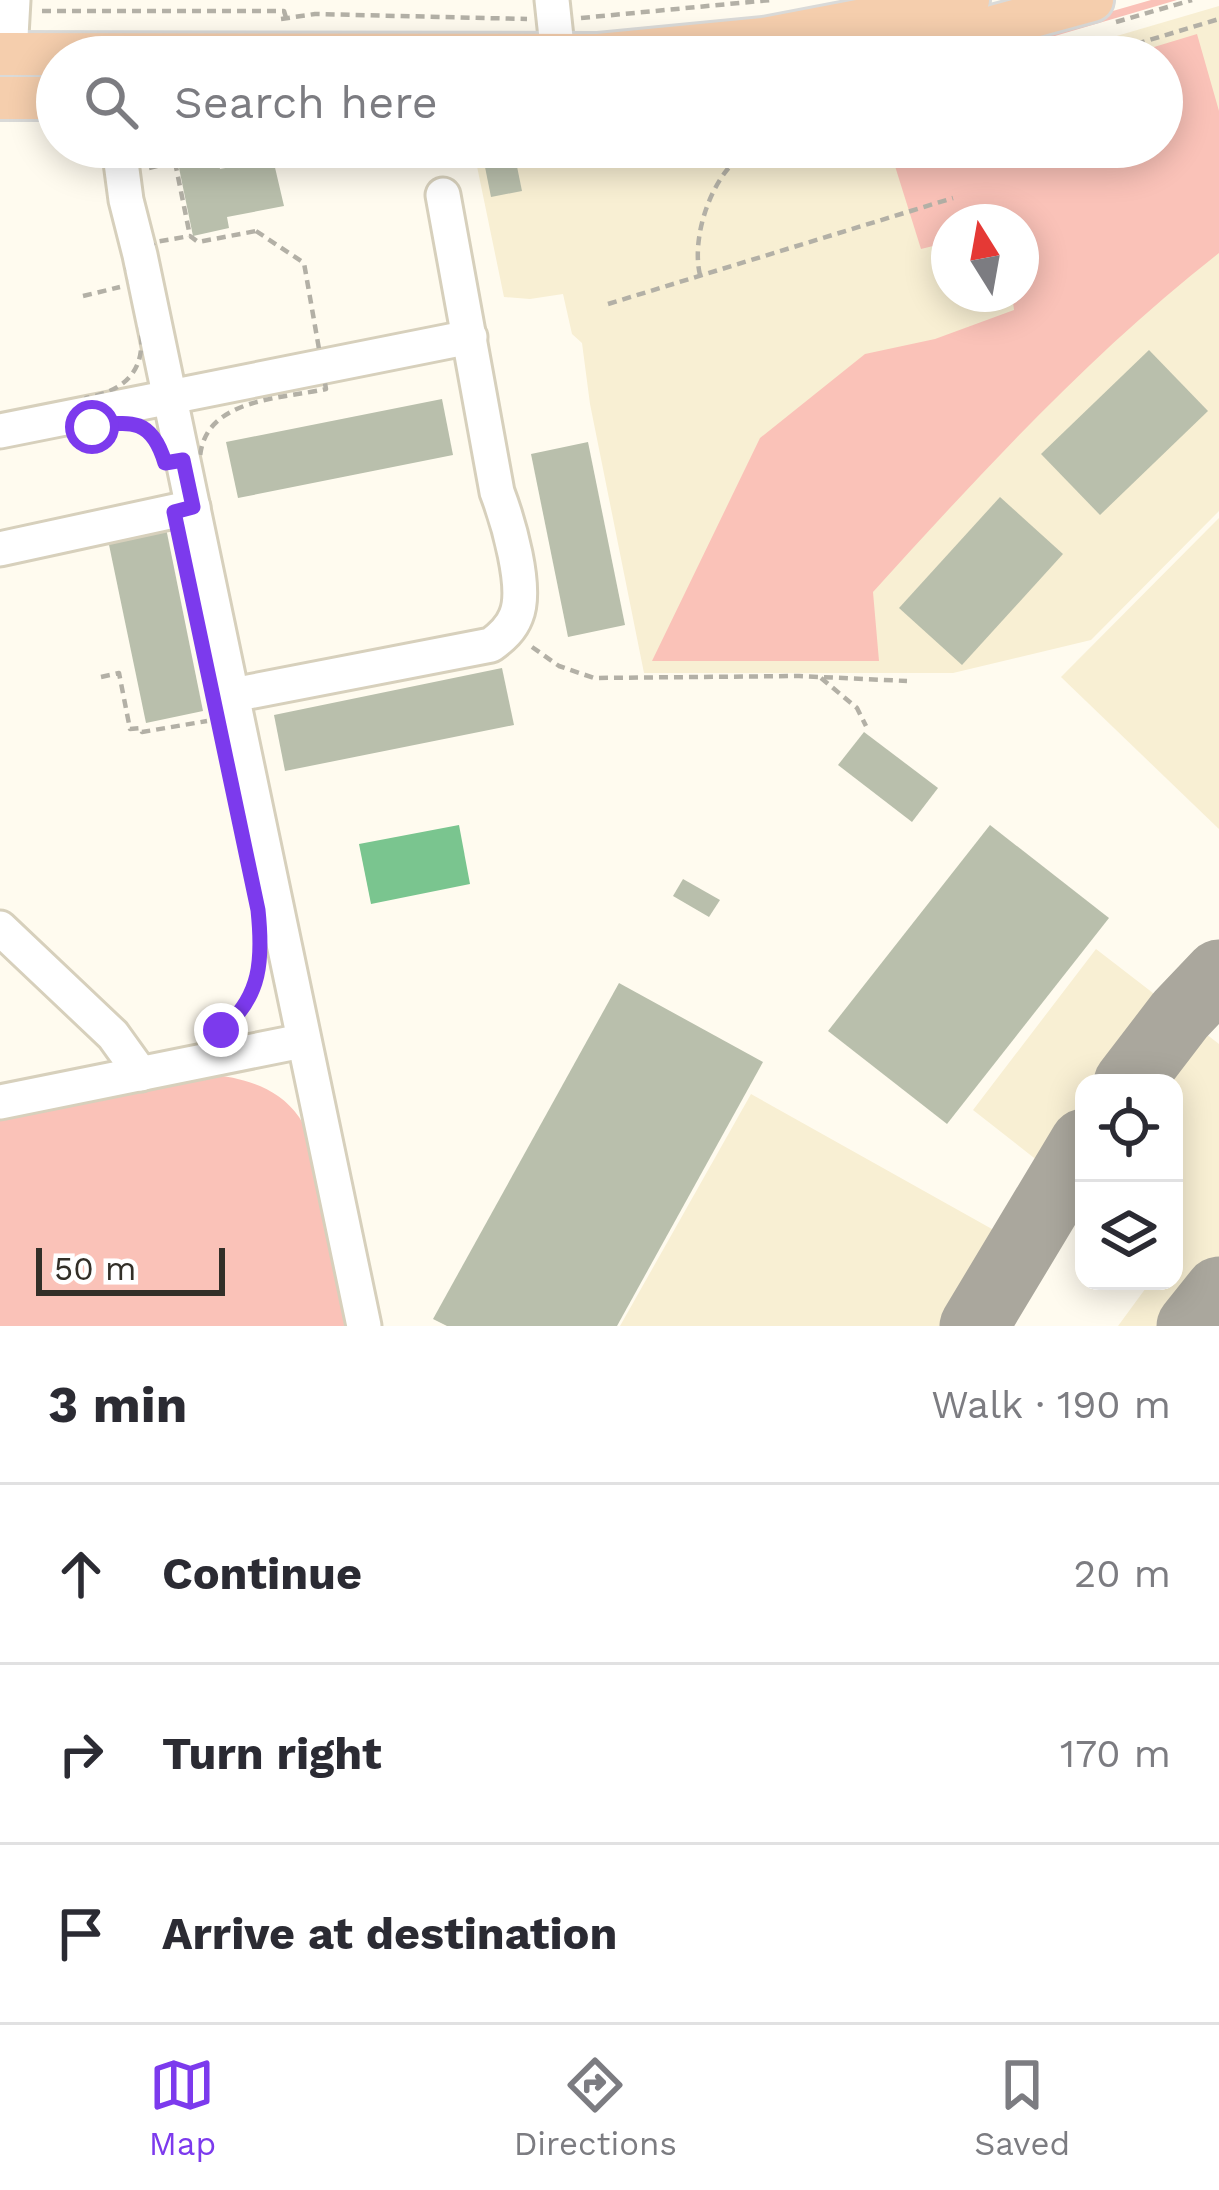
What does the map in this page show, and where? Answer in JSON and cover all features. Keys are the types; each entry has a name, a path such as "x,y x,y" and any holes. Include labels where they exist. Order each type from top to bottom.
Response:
{"main road":[{"path":"960,36 1092,0"},
{"path":"779,36 942,3"},
{"path":"300,36 555,25 597,36"},
{"path":"13,28 64,36"},
{"path":"0,98 36,98"}],"lane":[{"path":"121,168 136,270 193,507 226,707 364,1326"},
{"path":"226,707 491,645 509,628 519,606 517,574 497,492 443,195"},
{"path":"0,431 470,337"},
{"path":"0,550 193,507"},
{"path":"0,928 113,1035 141,1074"},
{"path":"0,1102 302,1041"}],"path":[{"path":"696,12 694,0 698,0"},
{"path":"13,28 284,11 284,20 316,14 555,25 771,0"},
{"path":"1163,36 1219,19"},
{"path":"13,28 64,36"},
{"path":"82,296 136,270 141,361 122,385 86,398 88,413 92,427 124,421 139,425 158,442 165,463 200,457 209,428 233,409 326,389 304,262 256,231 198,242 190,236 176,168"},
{"path":"700,275 699,238 727,168"},
{"path":"608,304 953,198"},
{"path":"509,628 544,657 594,678 907,681"},
{"path":"101,677 119,673 130,729 141,728 142,732 178,728 226,707"},
{"path":"821,678 857,708 866,726"},
{"path":"221,1030 244,1010 261,966"}],"shaded area":[{"path":"1151,0 1177,0 1055,36 1026,36"},
{"path":"1219,6 1219,511 1091,640 953,673 644,673 582,343 572,334 563,294 504,297 477,168 1183,168 1183,36 1117,36"},
{"path":"1197,34 1219,111 1219,253 1082,373 873,592 879,661 652,661 760,438 865,354 935,339 1009,312 1039,312 1039,204 931,204 931,246 921,249 896,168 1183,168 1183,38"},
{"path":"1219,518 1219,829 1061,677"},
{"path":"459,825 470,884 371,904 359,844"},
{"path":"1096,949 1219,1044 1219,1326 1118,1326 1144,1290 1183,1290 1183,1074 1075,1074 1075,1190 973,1110"},
{"path":"209,1074 259,1086 281,1098 299,1117 323,1186 349,1326 0,1326 0,1120"},
{"path":"751,1094 1008,1238 956,1326 620,1326"}],"building":[{"path":"179,168 275,168 284,206 227,217 229,228 193,236"},
{"path":"485,168 517,168 522,191 491,197"},
{"path":"1149,350 1208,411 1100,515 1041,454"},
{"path":"442,399 453,455 238,498 226,442"},
{"path":"588,442 625,625 568,637 531,454"},
{"path":"1000,497 1063,554 962,665 899,608"},
{"path":"166,528 203,711 146,723 108,540"},
{"path":"502,668 514,725 285,771 274,715"},
{"path":"864,732 938,788 912,822 838,765"},
{"path":"990,825 1109,918 947,1124 828,1031"},
{"path":"683,879 720,900 709,917 673,896"},
{"path":"619,983 763,1062 617,1326 447,1326 433,1319"}],"taxiway":[{"path":"1135,1074 1219,974"},
{"path":"974,1326 1075,1158"},
{"path":"1191,1326 1219,1291"}],"route":[{"path":"92,427 124,421 139,425 158,442 165,463 183,460 193,507 174,512 262,946 254,990 244,1010 221,1030"}]}
